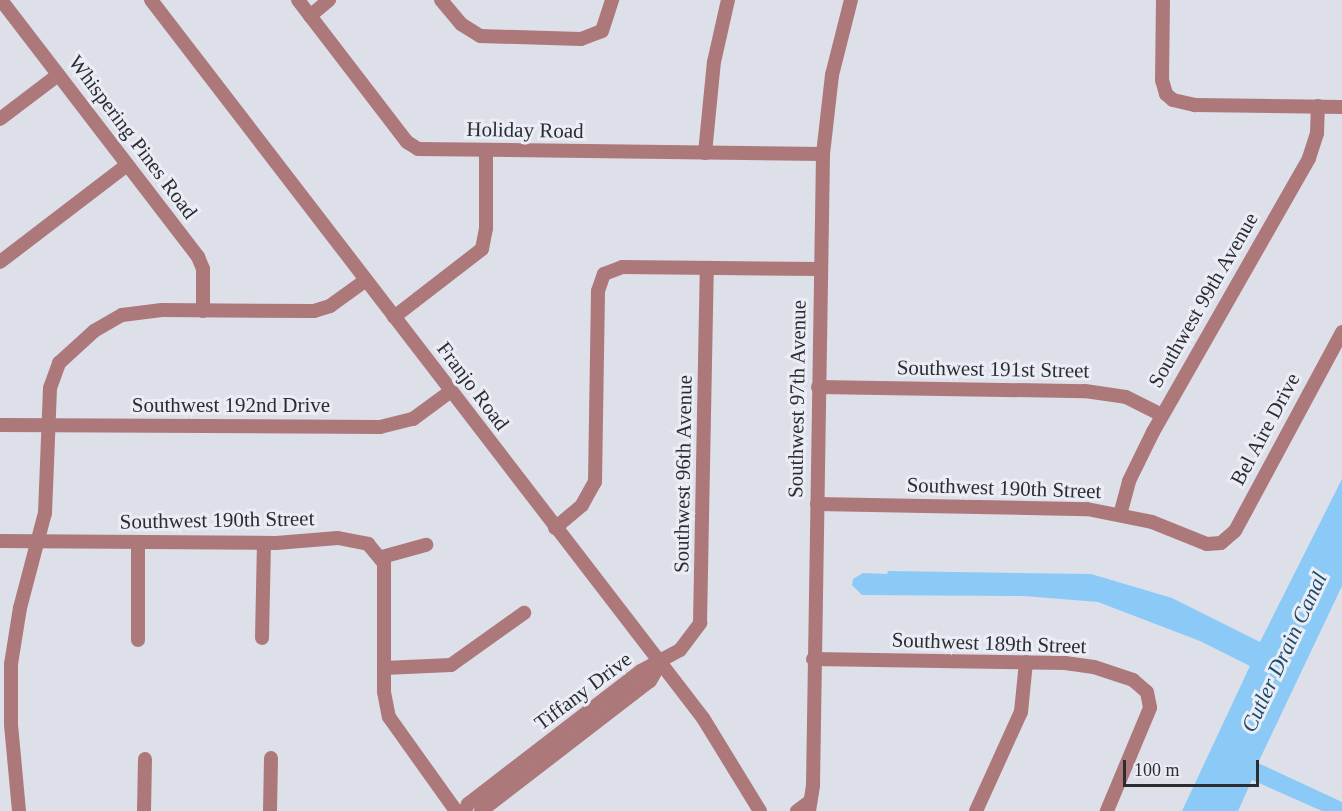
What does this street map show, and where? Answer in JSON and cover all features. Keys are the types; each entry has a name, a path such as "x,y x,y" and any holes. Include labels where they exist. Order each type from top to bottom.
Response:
{"street":[{"name":"Whispering Pines Road","path":"1,0 201,263 203,311"},
{"name":"Franjo Road","path":"151,0 721,744 758,806 773,811"},
{"name":"Holiday Road","path":"298,0 410,144 424,150 823,154"},
{"path":"310,16 329,0"},
{"path":"441,0 461,24 480,36 581,39 602,31 612,0"},
{"path":"705,153 714,62 728,0"},
{"name":"Southwest 97th Avenue","path":"797,811 809,806 823,154 832,75 851,0"},
{"path":"1163,0 1162,76 1168,96 1190,105 1342,107"},
{"path":"0,119 58,75"},
{"name":"Southwest 99th Avenue","path":"1120,514 1132,473 1162,415 1309,158 1317,133 1318,106"},
{"path":"394,317 483,246 486,151"},
{"path":"0,262 127,165"},
{"path":"555,528 582,505 595,482 598,291 602,276 622,267 819,269"},
{"name":"Southwest 96th Avenue","path":"660,664 687,643 702,614 707,268"},
{"path":"19,811 10,675 20,608 38,542 47,496 50,388 59,363 94,331 122,315 140,311 317,311 330,306 366,280"},
{"name":"Bel Aire Drive","path":"1221,543 1235,531 1342,332"},
{"name":"Southwest 191st Street","path":"818,387 1085,391 1126,397 1162,415"},
{"name":"Southwest 192nd Drive","path":"0,425 380,428 413,419 451,392"},
{"name":"Southwest 190th Street","path":"817,504 1071,508 1120,514 1163,526 1207,544 1221,543"},
{"name":"Southwest 190th Street","path":"0,541 264,543 356,539 368,544 382,557"},
{"path":"138,542 138,640"},
{"path":"262,638 264,543"},
{"path":"426,545 382,557 385,701 392,723 456,811"},
{"path":"384,668 451,665 524,613"},
{"name":"Southwest 189th Street","path":"813,659 1078,664 1116,673 1140,685 1150,701 1144,726 1107,811"},
{"path":"976,811 1021,712 1026,662"},
{"name":"Tiffany Drive","path":"465,811 468,804 641,671 660,664"},
{"name":"Tiffany Drive","path":"481,811 651,681 660,664"},
{"path":"270,811 271,758"},
{"path":"144,811 145,759"}],"water":[{"name":"Cutler Drain Canal","path":"1342,479 1342,586 1258,763 1342,802 1342,811 1322,811 1252,780 1238,811 1182,811 1250,666 1200,641 1098,602 1024,596 862,595 852,585 853,579 863,573 887,574 888,571 1091,574 1172,598 1260,642"}]}
